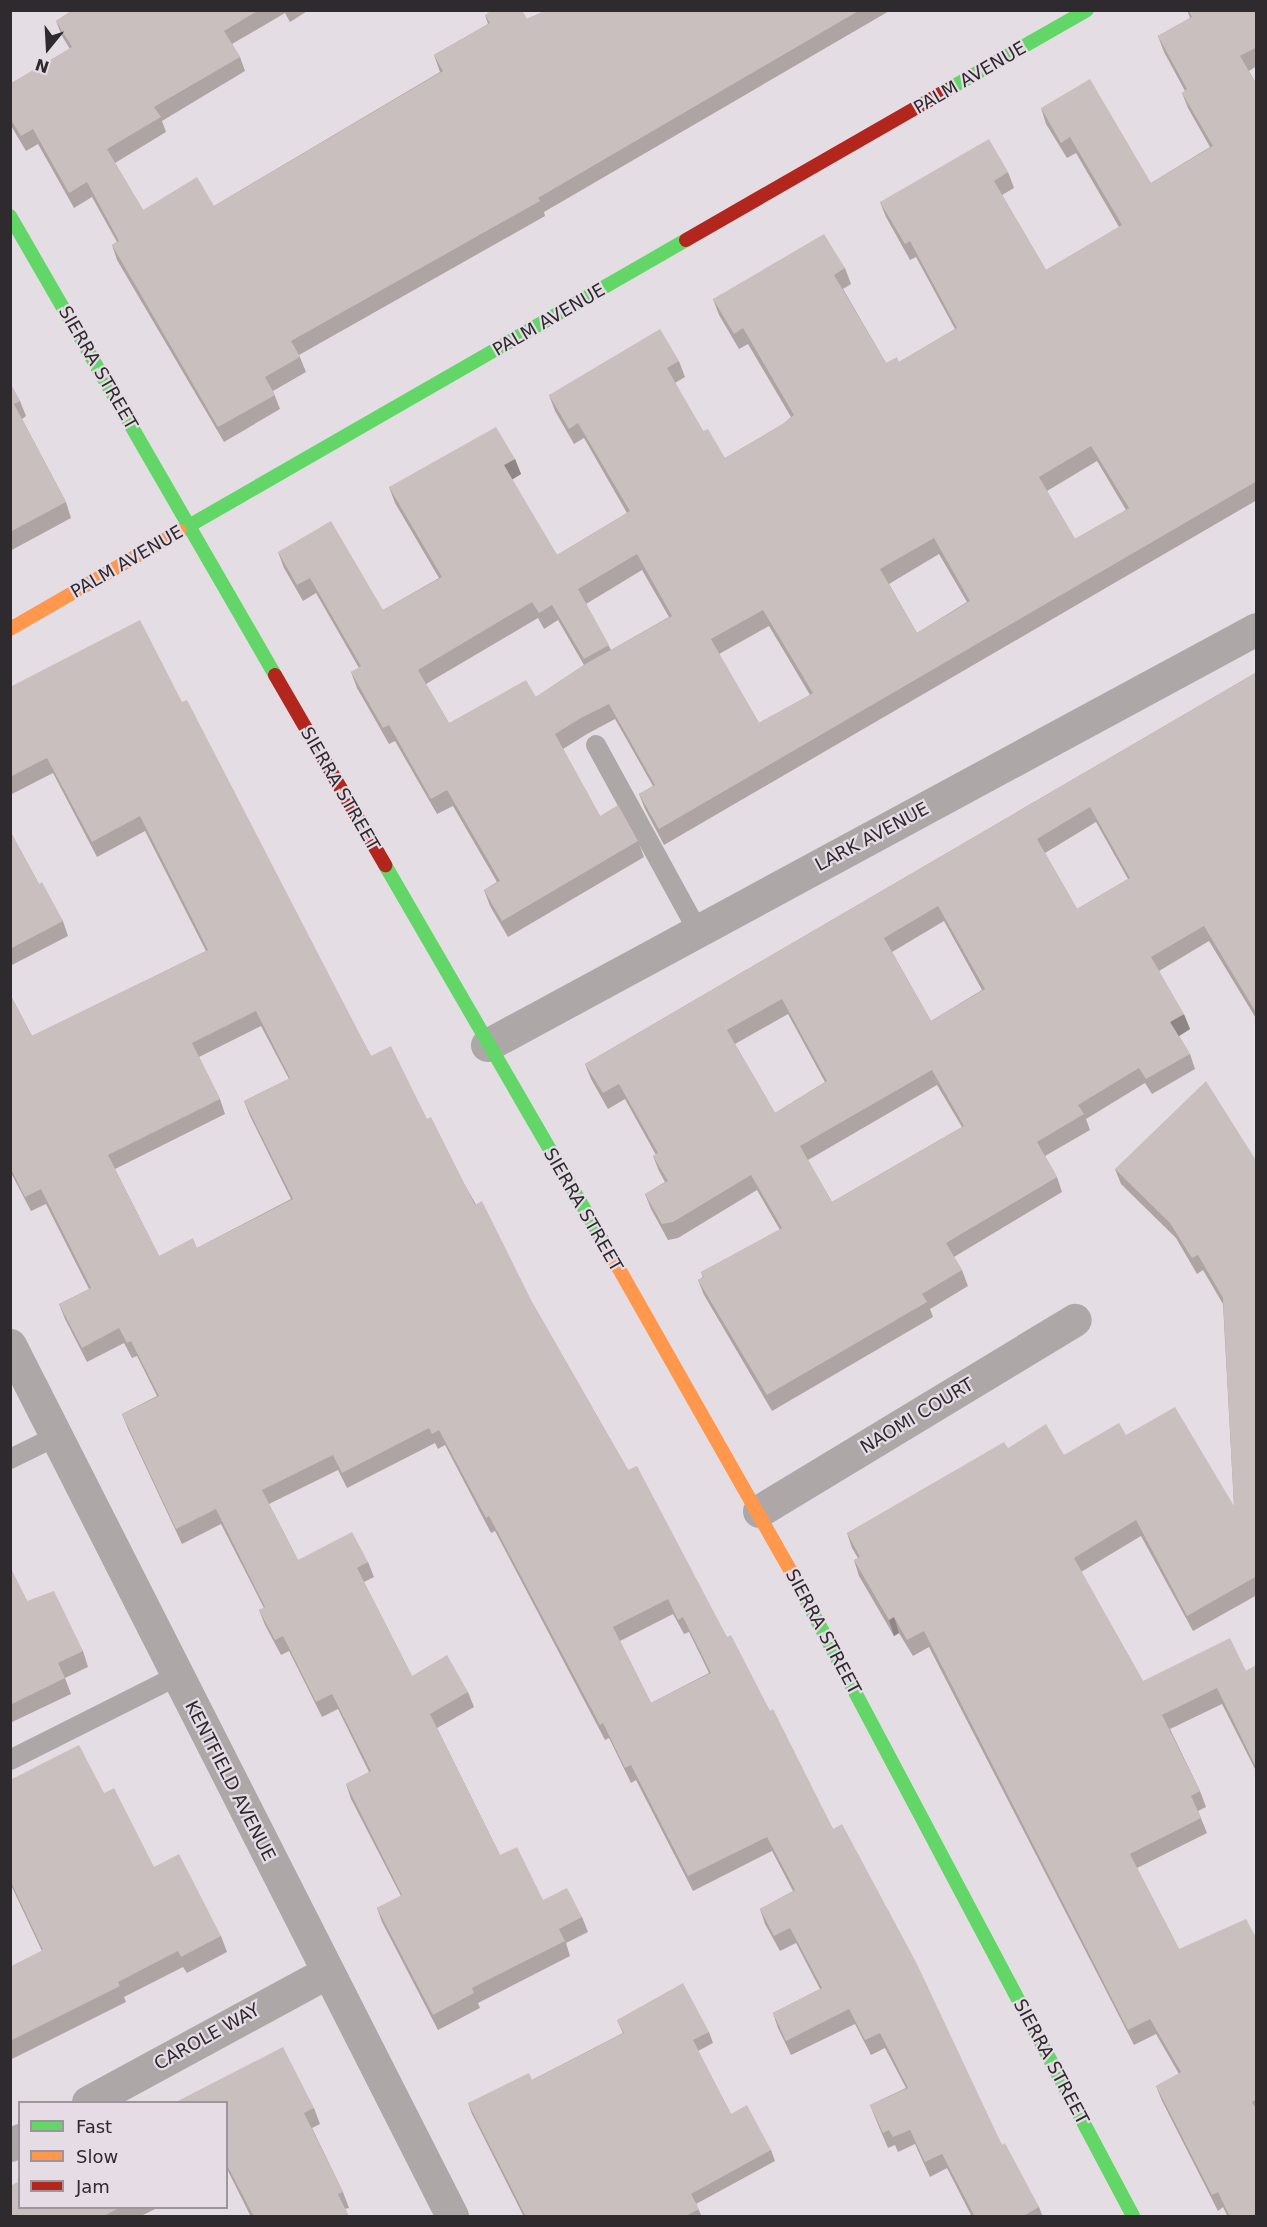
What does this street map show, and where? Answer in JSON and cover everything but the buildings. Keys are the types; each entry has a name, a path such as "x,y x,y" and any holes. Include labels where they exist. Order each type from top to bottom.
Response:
{"street":[{"name":"PALM AVENUE","path":"10,629 1087,10"},
{"name":"SIERRA STREET","path":"10,216 487,1045 759,1511 1133,2217"},
{"name":"LARK AVENUE","path":"487,1045 1257,629"},
{"name":"NAOMI COURT","path":"759,1511 1075,1320"},
{"name":"KENTFIELD AVENUE","path":"10,1345 452,2217"},
{"name":"CAROLE WAY","path":"92,2101 327,1972"}],"lane":[{"path":"596,745 698,931"},
{"path":"10,1459 57,1436"},
{"path":"10,1760 177,1676"}],"traffic: fast":[{"path":"947,90 1087,10"},
{"path":"10,216 275,675"},
{"path":"180,531 686,240"},
{"path":"385,865 610,1253"},
{"path":"795,1579 1133,2216"}],"traffic: slow":[{"path":"10,629 180,531"},
{"path":"610,1253 795,1579"}],"traffic: jam":[{"path":"686,240 947,90"},
{"path":"275,675 385,865"}]}
